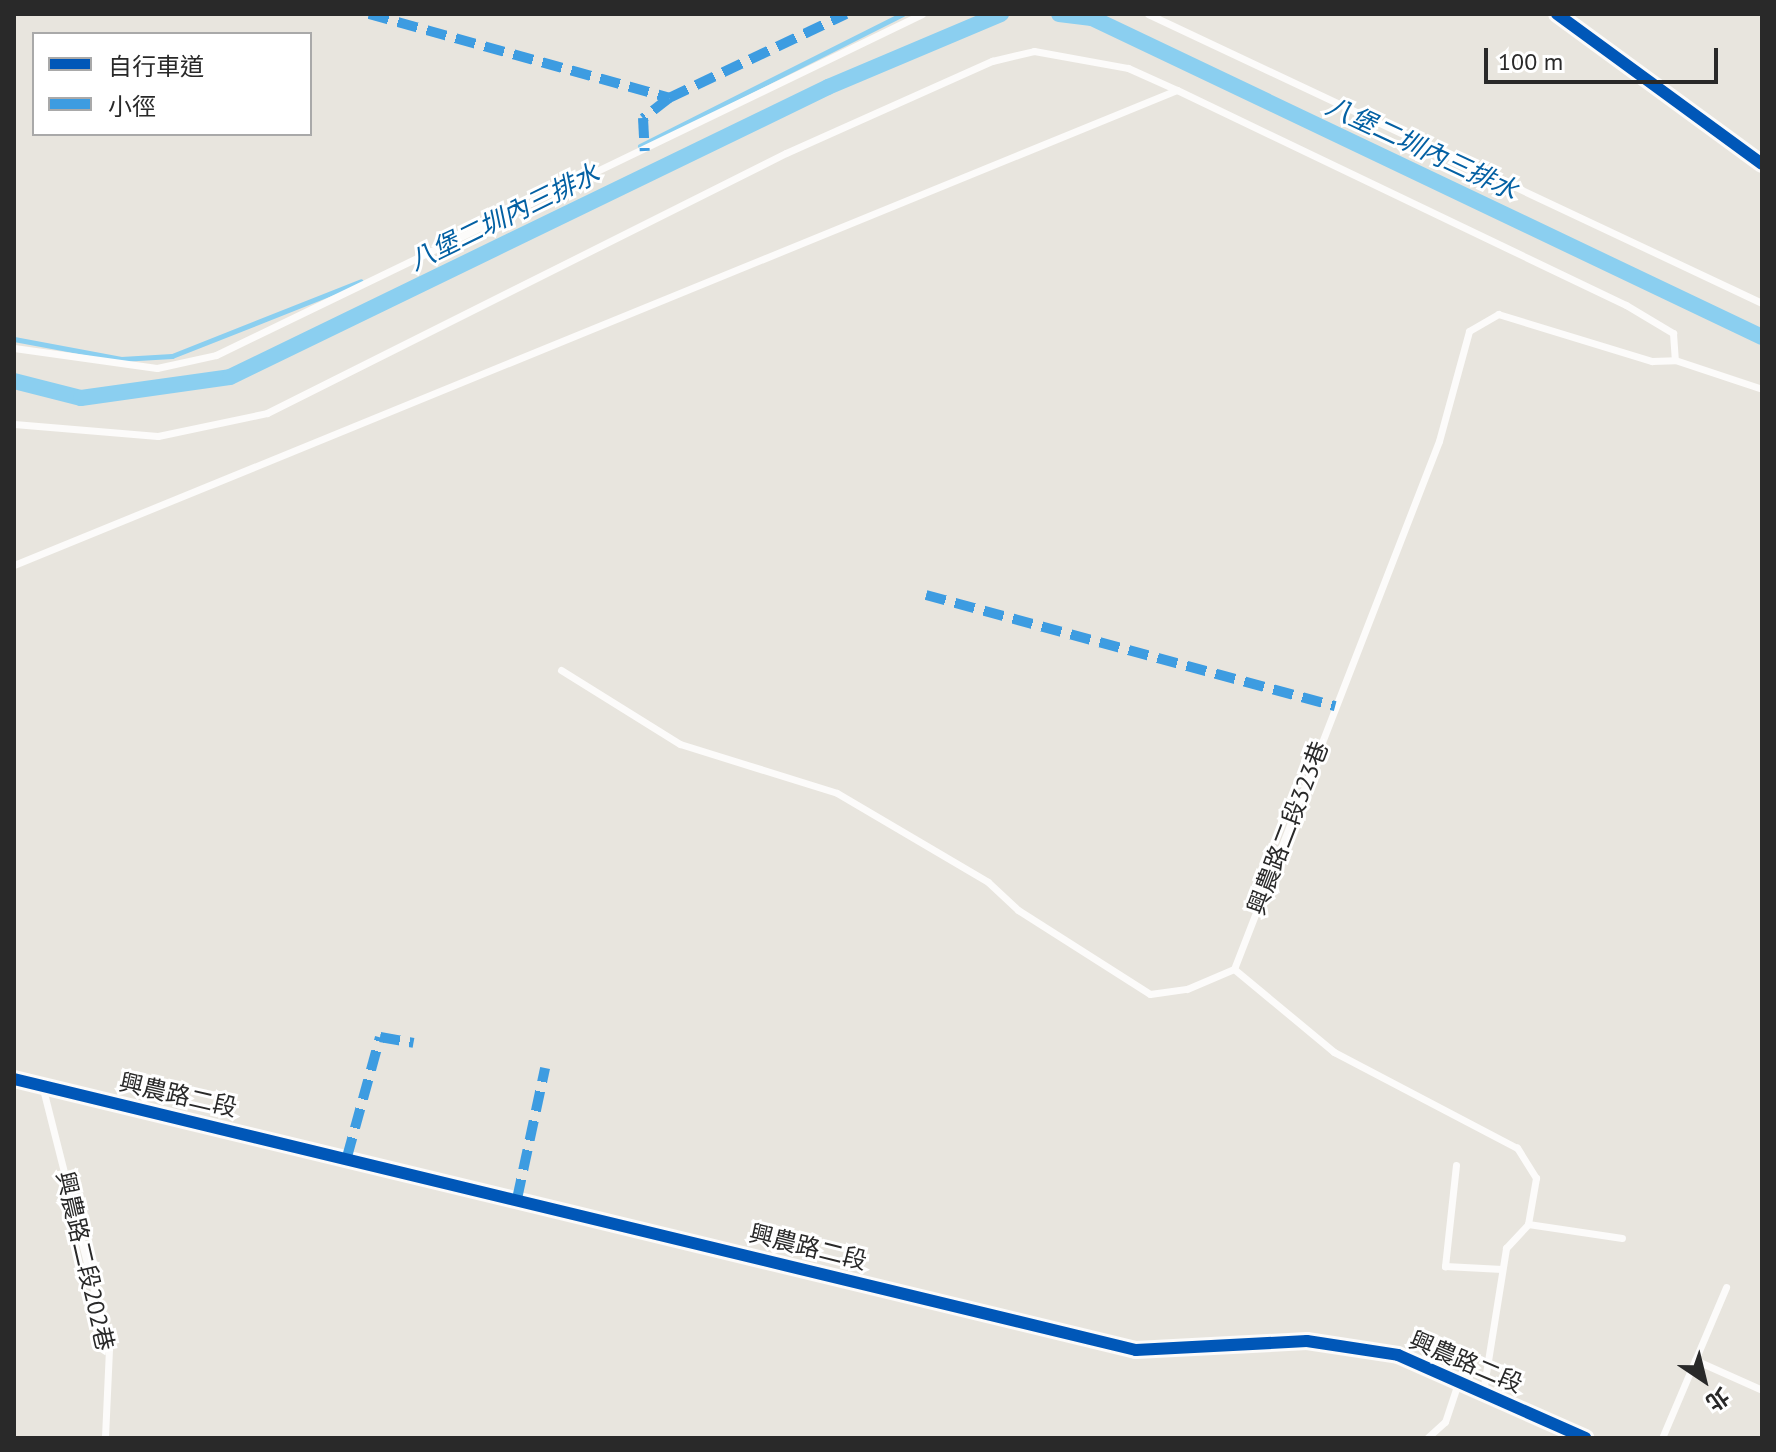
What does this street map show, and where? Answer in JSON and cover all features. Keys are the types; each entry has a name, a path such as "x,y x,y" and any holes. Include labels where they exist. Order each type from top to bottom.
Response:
{"street":[{"path":"1557,14 1762,164"},
{"name":"興農路二段","path":"14,1079 1136,1350 1307,1341 1398,1355 1585,1438"}],"lane":[{"path":"14,348 144,367 216,355 922,14"},
{"path":"1148,14 1762,303"},
{"path":"14,424 158,436 267,413 786,153 992,61 1034,51 1082,56 1177,90 1626,305 1673,333 1675,360"},
{"path":"14,565 1177,90"},
{"name":"興農路二段323巷","path":"1234,969 1439,441 1469,331 1498,314 1652,361 1675,360 1762,389"},
{"path":"561,670 680,744 837,793 988,882 1018,910 1150,994 1187,989 1234,969 1334,1052 1517,1148 1536,1178 1528,1224 1506,1248 1483,1392"},
{"name":"興農路二段202巷","path":"42,1086 109,1349 105,1438"},
{"path":"1456,1165 1445,1266 1502,1269"},
{"path":"1528,1224 1622,1238"},
{"path":"1662,1438 1726,1287"},
{"path":"1695,1360 1762,1390"},
{"path":"1427,1438 1445,1422 1459,1381"}],"waterway":[{"path":"640,146 903,14"},
{"name":"八堡二圳內三排水","path":"14,381 81,398 230,377 828,87 1001,14"},
{"name":"八堡二圳內三排水","path":"1059,14 1092,18 1762,337"},
{"name":"八堡二圳內三排水","path":"1100,22 1101,14"},
{"path":"14,339 121,359 172,356 361,281"}],"marked path":[{"path":"369,14 669,98 643,118 645,151"},
{"path":"669,98 846,14"},
{"path":"926,595 1335,706"},
{"path":"347,1157 380,1037 413,1043"},
{"path":"517,1199 545,1068"}],"cycle path":[{"path":"1557,14 1762,164"},
{"path":"14,1079 1136,1350 1307,1341 1398,1355 1585,1438"}]}
